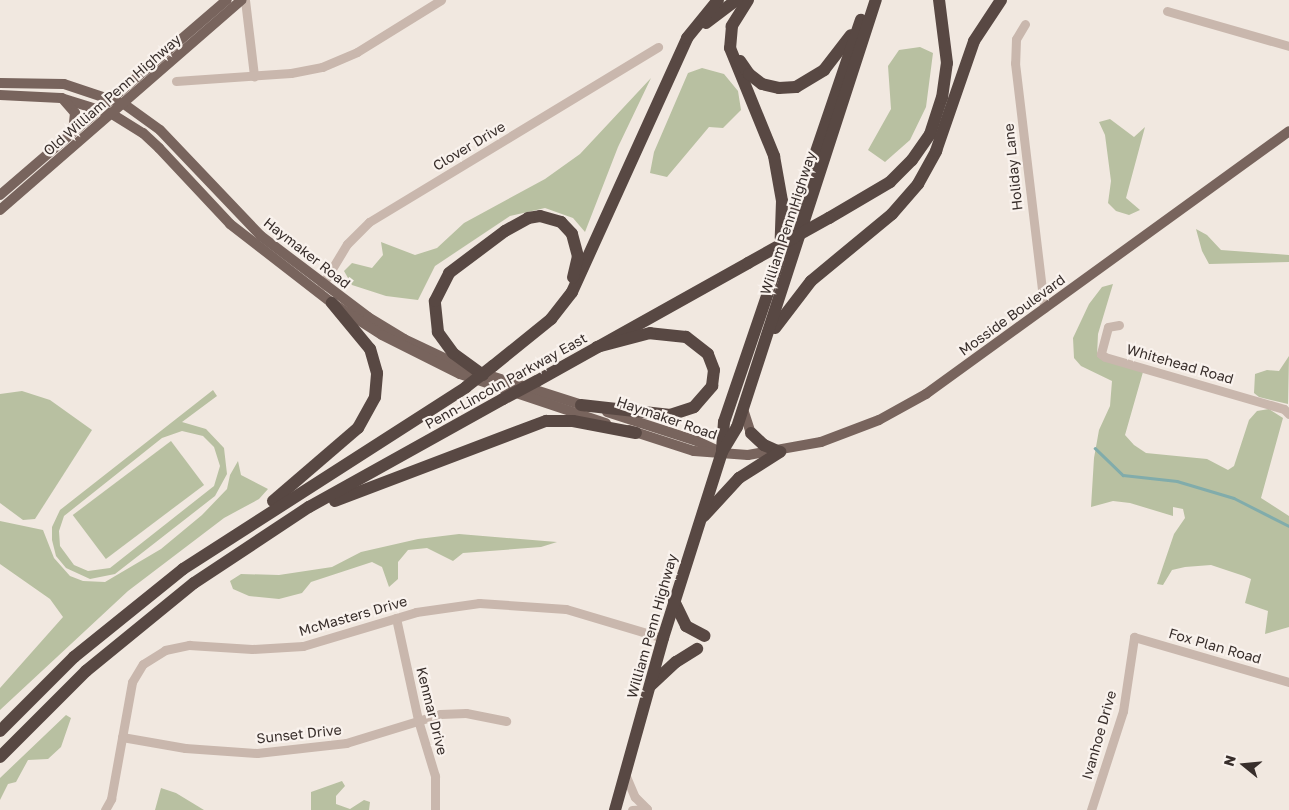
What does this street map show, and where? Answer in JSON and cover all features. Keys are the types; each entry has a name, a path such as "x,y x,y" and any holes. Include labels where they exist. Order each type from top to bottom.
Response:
{"highway":[{"name":"Penn-Lincoln Parkway East","path":"0,731 49,681 121,617 240,529 466,387 541,328 566,301 582,272 691,30 718,0"},
{"path":"673,70 709,20 736,0"},
{"path":"748,0 732,26 730,48 777,168 782,211 777,262"},
{"path":"758,0 740,23 737,52 749,74 773,88 796,87 818,76 836,58 862,18"},
{"name":"William Penn Highway","path":"722,452 724,422 777,262 868,0"},
{"name":"William Penn Highway","path":"615,810 674,600 699,522 722,452 737,427 876,0"},
{"name":"Penn-Lincoln Parkway East","path":"0,758 61,694 139,626 194,583 280,525 873,194 897,175 918,151 934,125 947,63 939,0"},
{"path":"762,352 784,314 811,280 892,214 918,184 936,151 962,71 978,32 1001,0"},
{"path":"934,125 962,71"},
{"path":"483,375 449,348 436,326 436,296 453,269 523,220 534,216 551,218 569,229 578,250 566,301"},
{"path":"240,529 354,432 372,408 377,380 372,355 363,337 332,303"},
{"path":"581,405 670,415 694,406 712,386 711,359 701,345 686,337 650,333 597,347"},
{"path":"280,525 362,490 539,422 565,420 636,433"},
{"path":"751,433 764,445 780,452"},
{"path":"699,522 739,478 780,452"},
{"path":"674,600 686,626 705,636"},
{"path":"649,687 676,662 698,649"}],"main road":[{"name":"Old William Penn Highway","path":"0,195 227,0"},
{"name":"Old William Penn Highway","path":"0,210 244,0"},
{"name":"Haymaker Road","path":"0,83 64,84 111,98 124,104 160,130 243,220 321,288 332,303 388,338 439,365 694,452 722,452"},
{"name":"Haymaker Road","path":"0,95 61,98 99,108 112,114 143,133 230,224 321,288 404,339 483,375 697,441 722,452"},
{"path":"61,98 75,113 73,131"},
{"name":"Mosside Boulevard","path":"722,452 748,455 780,452 844,434 893,414 926,394 1289,131"},
{"path":"743,409 751,433"}],"street":[{"path":"244,0 250,22 254,76"},
{"path":"176,81 299,72 339,60 441,0"},
{"path":"1167,11 1289,46"},
{"name":"Holiday Lane","path":"1025,24 1016,39 1014,63 1044,308"},
{"name":"Clover Drive","path":"321,288 352,238 369,222 658,47"},
{"name":"Whitehead Road","path":"1119,325 1108,326 1101,354 1105,357 1284,409 1289,414"},
{"name":"McMasters Drive","path":"105,810 111,799 135,674 142,664 165,650 189,645 252,649 303,646 396,618 447,606 523,604 582,612 663,638"},
{"name":"Kenmar Drive","path":"396,618 418,720 435,776 435,810"},
{"name":"Fox Plan Road","path":"1134,637 1289,682"},
{"name":"Ivanhoe Drive","path":"1091,810 1124,711 1134,637"},
{"name":"Sunset Drive","path":"122,737 185,748 257,753 346,744 440,714 466,713 506,721"},
{"path":"625,774 635,797 647,809 632,810"}],"green space":[{"path":"920,47 933,53 926,107 910,140 885,162 868,150 891,109 888,66 899,50"},
{"path":"702,68 724,74 738,91 741,110 723,128 709,127 667,177 650,173 654,152 688,73"},
{"path":"651,78 618,147 585,232 573,218 545,208 510,216 435,266 418,300 386,296 352,285 344,271 352,263 372,268 383,255 381,242 415,255 437,248 464,223 545,179 580,154"},
{"path":"1110,119 1134,137 1145,127 1126,198 1140,210 1129,215 1116,211 1108,203 1111,181 1105,135 1099,122"},
{"path":"1196,229 1207,235 1221,250 1289,255 1289,262 1209,264 1202,251"},
{"path":"1113,284 1098,334 1097,356 1143,372 1125,435 1134,445 1146,453 1207,459 1228,470 1234,466 1249,420 1257,411 1269,409 1283,418 1261,498 1289,516 1289,627 1265,634 1268,611 1245,603 1251,579 1211,565 1172,570 1163,585 1157,584 1174,534 1185,518 1183,509 1173,507 1173,516 1130,503 1113,501 1091,507 1094,458 1099,430 1110,406 1112,381 1081,366 1074,358 1073,338 1089,304 1102,287"},
{"path":"1289,356 1288,404 1259,397 1254,393 1255,374 1267,370 1279,371"},
{"path":"213,390 217,396 182,422 206,429 224,448 227,474 215,496 115,574 90,579 66,568 56,556 52,540 52,527 60,510","holes":["182,431 203,436 214,447 220,466 214,486 110,568 88,571 74,565 60,546 59,531 64,516 162,438"]},
{"path":"22,391 50,400 92,430 35,519 23,520 0,503 0,394"},
{"path":"171,441 204,485 106,559 73,515"},
{"path":"238,461 241,475 268,489 259,499 224,518 128,591 0,710 0,688 63,617 50,599 0,564 0,521 43,530 54,558 70,576 83,581 105,582 161,549 202,515 227,489 230,475"},
{"path":"459,534 557,542 541,547 463,553 453,561 427,548 408,550 398,562 398,579 389,587 382,567 372,562 311,582 302,593 279,599 249,596 233,589 230,581 241,574 279,575 332,567 361,552 418,539"},
{"path":"66,715 71,718 61,747 48,759 28,760 16,782 8,784 0,800 0,778"},
{"path":"342,781 345,786 336,796 336,804 350,809 364,800 370,802 369,810 311,810 311,792"},
{"path":"161,788 176,793 204,810 155,810"}],"waterway":[{"path":"1095,448 1123,475 1177,481 1234,498 1289,526"}]}
